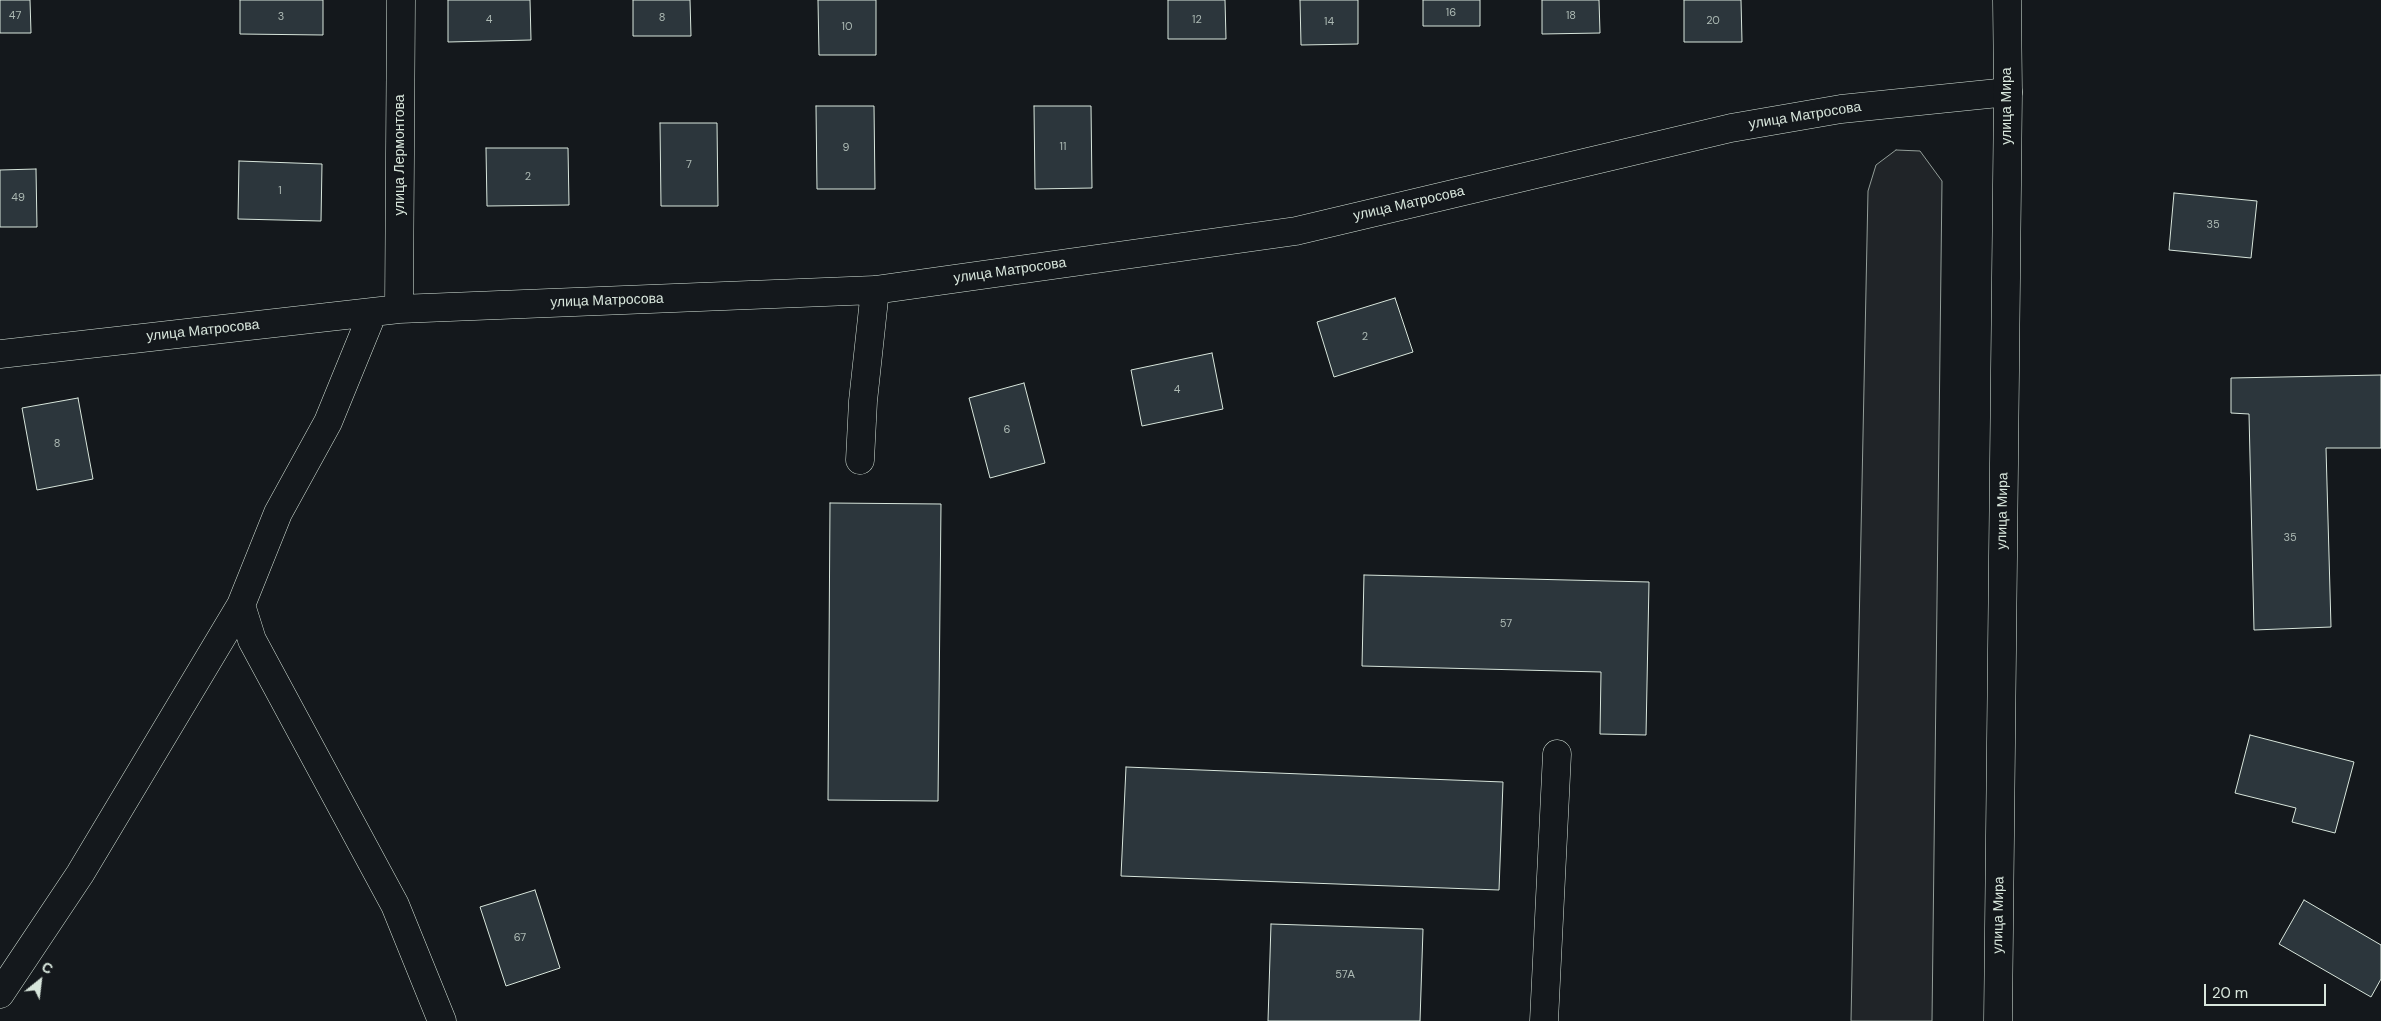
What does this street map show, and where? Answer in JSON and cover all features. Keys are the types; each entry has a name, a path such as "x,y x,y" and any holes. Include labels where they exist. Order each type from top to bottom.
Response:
{"street":[{"name":"улица Лермонтова","path":"399,309 400,0"},
{"name":"улица Мира","path":"1998,1021 2008,92 2007,0"},
{"name":"улица Матросова","path":"0,354 399,309 875,290 1296,231 1730,128 1841,109 2008,92"},
{"path":"860,460 863,400 875,290"},
{"path":"0,994 80,874 240,605 278,513 328,422 373,312"},
{"path":"240,605 252,640 395,905 442,1021"},
{"path":"1544,1021 1557,754"}],"shaded area":[{"path":"1896,150 1920,151 1942,181 1932,1021 1851,1021 1868,191 1876,165"}],"building":[{"path":"0,0 30,0 31,33 0,33"},
{"path":"240,0 323,0 323,35 240,34"},
{"path":"448,0 530,0 531,40 448,42"},
{"path":"633,0 690,0 691,36 633,36"},
{"path":"818,0 876,0 876,55 819,55"},
{"path":"1168,0 1225,0 1226,39 1168,39"},
{"path":"1300,0 1358,0 1358,44 1301,45"},
{"path":"1423,0 1480,0 1480,26 1423,26"},
{"path":"1542,0 1599,0 1600,33 1542,34"},
{"path":"1684,0 1741,0 1742,42 1684,42"},
{"path":"816,106 874,106 875,189 817,189"},
{"path":"1034,106 1091,106 1092,188 1035,189"},
{"path":"660,123 717,123 718,206 661,206"},
{"path":"486,148 568,148 569,205 487,206"},
{"path":"239,161 322,164 321,221 238,219"},
{"path":"36,169 37,227 0,227 0,170"},
{"path":"2174,193 2257,201 2251,258 2169,250"},
{"path":"1395,298 1413,352 1334,377 1317,322"},
{"path":"1212,353 1223,409 1142,426 1131,370"},
{"path":"2381,375 2381,448 2326,448 2331,627 2254,630 2249,414 2231,413 2231,378"},
{"path":"1024,383 1045,463 990,478 969,398"},
{"path":"78,398 93,479 37,490 22,408"},
{"path":"830,503 941,504 938,801 828,800"},
{"path":"1364,575 1649,582 1646,735 1600,734 1601,672 1362,666"},
{"path":"2250,735 2354,762 2335,833 2292,822 2296,808 2235,793"},
{"path":"1126,767 1503,782 1499,890 1121,876"},
{"path":"535,890 560,968 506,986 480,907"},
{"path":"2304,900 2381,945 2381,979 2371,997 2279,944"},
{"path":"1271,924 1423,929 1420,1021 1268,1021"}]}
